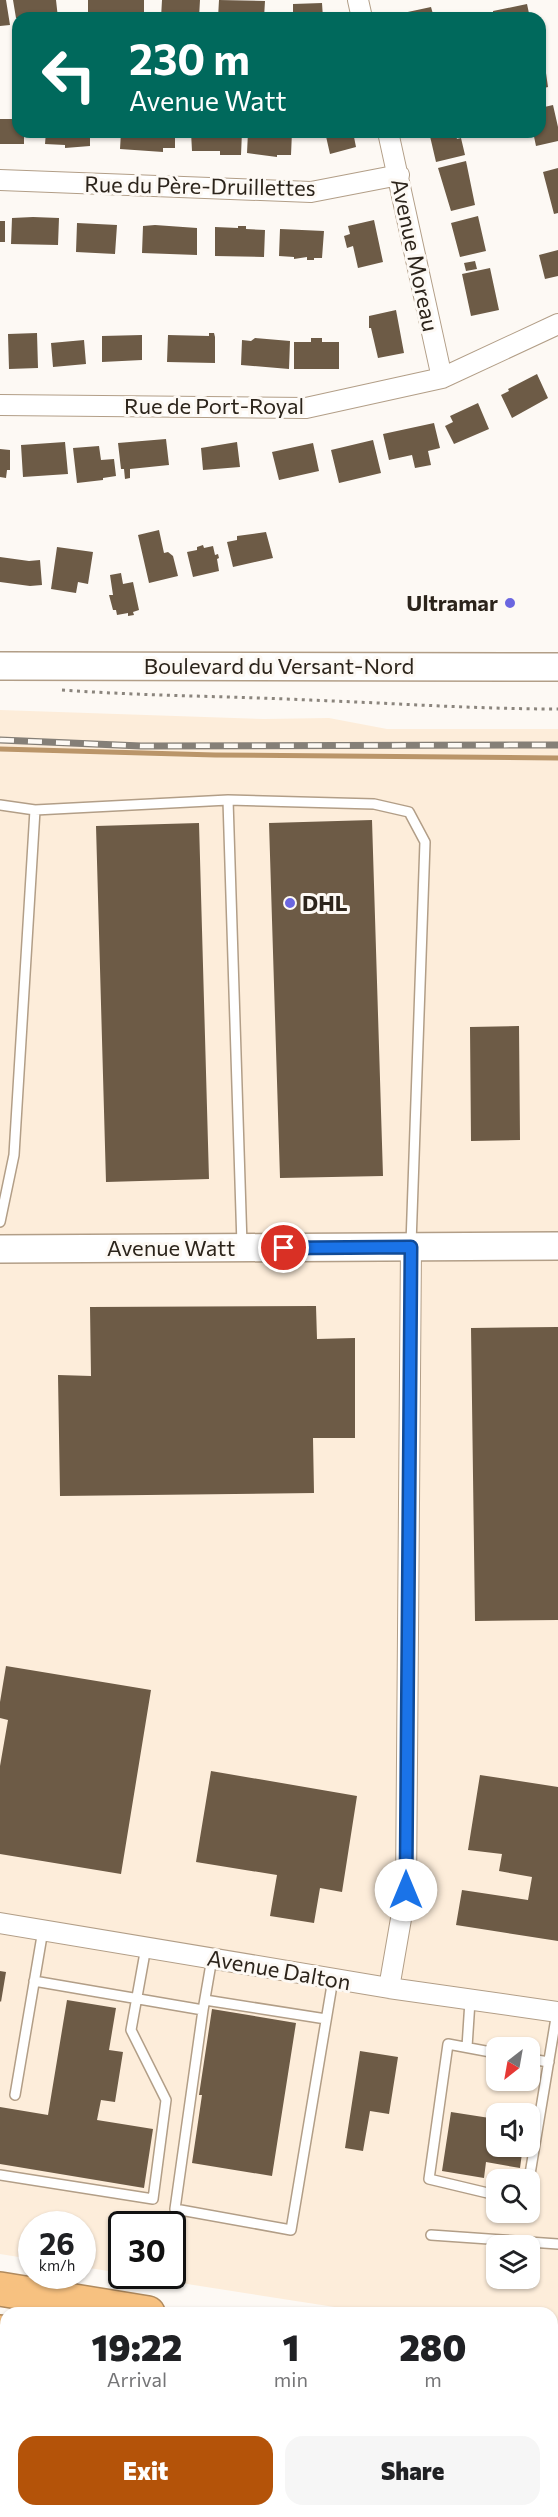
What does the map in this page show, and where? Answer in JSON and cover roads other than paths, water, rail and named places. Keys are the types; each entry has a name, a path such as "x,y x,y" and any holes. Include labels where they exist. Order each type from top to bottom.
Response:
{"highway":[{"path":"0,2289 111,2307"}],"street":[{"name":"Avenue Moreau","path":"390,138 442,378"},
{"name":"Rue du Père-Druillettes","path":"0,180 311,192 399,175"},
{"name":"Rue de Port-Royal","path":"0,405 306,408 442,378 558,324"},
{"name":"Boulevard du Versant-Nord","path":"0,666 558,667"},
{"name":"Avenue Watt","path":"0,1249 558,1246"},
{"path":"389,1988 406,1890 411,1247"},
{"name":"Avenue Dalton","path":"0,1923 470,2001 557,2012"}],"lane":[{"path":"228,800 242,1248"},
{"path":"0,805 35,810 228,800 374,804 409,813 425,842 411,1247"},
{"path":"0,1222 14,1155 35,810"},
{"path":"15,2095 43,1930"},
{"path":"0,2175 153,2199 166,2100 131,2030 146,1947"},
{"path":"212,1958 175,2209 291,2230 333,1979"},
{"path":"34,1981 203,2010"},
{"path":"205,2000 326,2019"},
{"path":"466,2048 470,2001"},
{"path":"531,2169 557,2012"},
{"path":"486,2051 448,2044 429,2179 486,2193"},
{"path":"540,2061 549,2062"},
{"path":"431,2235 558,2244"}],"waterway":[{"path":"0,749 215,755 558,758"}],"railway":[{"path":"0,740 141,746 558,745"}],"place":[{"name":"Ultramar","path":"510,603"},
{"name":"DHL","path":"290,903"}]}
